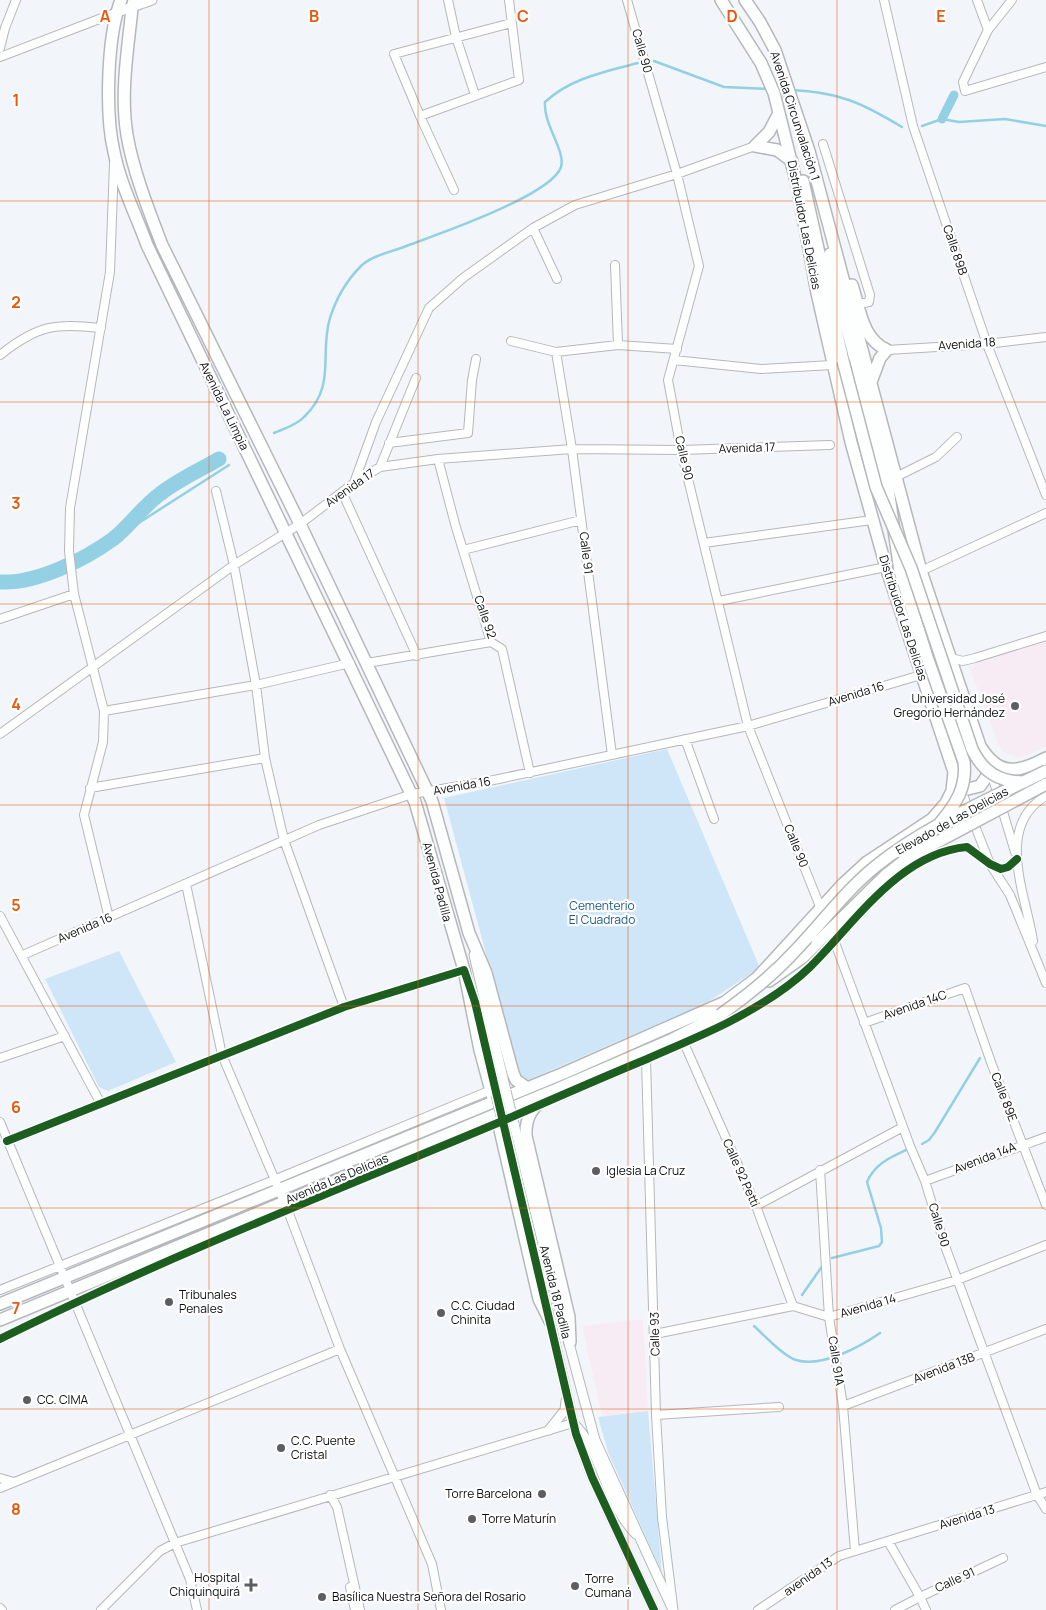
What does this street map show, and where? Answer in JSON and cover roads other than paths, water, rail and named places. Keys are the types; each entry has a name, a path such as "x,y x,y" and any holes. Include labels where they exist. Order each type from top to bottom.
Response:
{"main road":[{"name":"Avenida La Limpia","path":"121,0 115,13 110,65 110,133 114,154 146,246 412,794"},
{"name":"Avenida Circunvalación 1","path":"721,0 750,42 772,89 786,138"},
{"name":"Avenida Circunvalación 1","path":"745,0 775,50 824,208"},
{"name":"Avenida La Limpia","path":"133,4 125,80 127,135 146,202 162,245 300,524 428,792"},
{"path":"755,146 769,132 779,113"},
{"path":"786,138 805,186 838,363 876,487 911,568 972,749 976,759 996,778 1012,782 1024,782"},
{"name":"Distribuidor Las Delicias","path":"725,1002 757,978 843,884 867,862 932,819 946,803 952,791 954,772 872,520 786,138"},
{"path":"755,146 778,150 792,161"},
{"path":"824,208 868,334 877,345 887,350 880,358 871,382"},
{"path":"824,208 833,274 888,482 900,571 927,657 964,762 966,775 961,794 954,807 935,828"},
{"name":"Distribuidor Las Delicias","path":"824,208 921,571 980,746 986,756"},
{"path":"986,756 996,765 1008,770 1020,770 1046,758"},
{"path":"954,772 964,788 975,789 980,786 987,776 986,756"},
{"name":"Elevado de Las Delicias","path":"720,1015 766,980 796,950 844,895 876,866 904,846 935,828 1046,771"},
{"name":"Elevado de Las Delicias","path":"725,1002 746,993 787,969 803,957 880,880 909,857 1046,784"},
{"name":"Avenida Padilla","path":"428,792 470,933 486,973 513,1073 516,1080 527,1088"},
{"name":"Avenida Padilla","path":"412,794 464,970 494,1102"},
{"name":"Avenida Las Delicias","path":"0,1304 277,1185 494,1102 725,1002"},
{"name":"Avenida Las Delicias","path":"0,1320 68,1290 286,1207 497,1118 557,1088 673,1039 720,1015"},
{"path":"557,1088 534,1108 525,1123 526,1136 569,1317 570,1342"},
{"path":"534,1108 497,1118 539,1299 550,1321"},
{"path":"0,1300 28,1292"},
{"path":"0,1324 38,1302"}],"street":[{"path":"0,48 5,28 16,0"},
{"path":"0,57 115,13 133,4 152,0"},
{"path":"448,0 456,37 475,95"},
{"path":"420,116 519,80 508,0"},
{"name":"Calle 90","path":"627,0 677,174 699,266 668,380 681,450 748,726 821,909"},
{"name":"Calle 89B","path":"884,0 913,126 987,344 1046,495"},
{"path":"977,0 988,30"},
{"path":"1012,0 988,30 963,82 964,91 1046,67"},
{"path":"454,190 394,54 511,23"},
{"path":"823,144 870,295 869,302 858,304"},
{"path":"354,483 376,422 428,308 463,278 533,228 575,205 677,174 755,146"},
{"path":"108,918 84,814 104,742 104,711 91,667 74,594 69,551 70,508 110,272 114,154"},
{"path":"533,228 556,279"},
{"path":"615,265 618,344"},
{"path":"0,355 14,344 42,329 64,324 101,328"},
{"name":"Avenida 18","path":"887,350 987,344 1046,337"},
{"path":"511,342 556,352 618,344 677,349"},
{"name":"Calle 91","path":"556,352 572,449 612,755"},
{"path":"389,444 468,433 472,380 476,359"},
{"path":"674,360 761,368 838,363"},
{"path":"380,467 416,378"},
{"path":"896,477 936,457 957,438"},
{"name":"Avenida 17","path":"0,734 234,565 300,524 354,483 380,467 438,460 572,449 681,450 830,445"},
{"name":"Calle 92","path":"438,460 491,642 502,649 530,773"},
{"path":"216,491 234,565 256,685 265,758 284,840 344,1006"},
{"path":"342,492 417,656"},
{"path":"921,571 1046,513"},
{"path":"463,550 581,520"},
{"path":"704,543 872,520"},
{"path":"719,601 886,567"},
{"path":"0,619 74,594"},
{"path":"951,658 963,661 1046,636"},
{"path":"367,663 491,642"},
{"path":"104,711 256,685 350,663"},
{"name":"Avenida 16","path":"23,955 319,825 412,794 530,773 748,726 921,675"},
{"path":"685,739 714,819"},
{"path":"986,756 1017,859 1035,954"},
{"path":"90,788 265,758"},
{"path":"954,772 990,864 1010,895 1045,979"},
{"path":"534,1108 684,1043 728,1022 782,990 808,969 861,909 895,881 938,853 952,848 967,847 990,864 1002,869 1008,867 1017,859 1018,829 1027,812 1036,802 1046,796"},
{"path":"186,884 222,1055 286,1207 340,1349 432,1564 441,1610"},
{"path":"0,916 23,955 100,1104"},
{"name":"Avenida 18 Padilla","path":"470,933 540,1233 595,1440 673,1609"},
{"name":"Calle 90","path":"834,940 903,1127 925,1181 957,1280 1037,1495 1046,1509"},
{"path":"8,1141 344,1006 464,970"},
{"name":"Avenida 18 Padilla","path":"464,970 475,1002 573,1423 592,1477 654,1610"},
{"name":"Avenida 14C","path":"864,1023 965,988"},
{"name":"Calle 89E","path":"965,988 1021,1144 1046,1205"},
{"path":"0,1058 65,1036"},
{"name":"Calle 92 Petti","path":"684,1043 756,1206 793,1306"},
{"name":"Calle 93","path":"646,1059 656,1415 662,1517 673,1609"},
{"name":"Avenida Las Delicias","path":"0,1290 277,1185 491,1090"},
{"path":"0,1122 58,1267 190,1580 197,1610"},
{"path":"756,1206 903,1127"},
{"name":"Avenida 14A","path":"925,1181 1021,1144 1046,1137"},
{"name":"Calle 91A","path":"820,1170 829,1317 843,1406 855,1551"},
{"name":"Avenida Las Delicias","path":"0,1339 74,1302 286,1207"},
{"name":"Avenida 14","path":"655,1334 793,1306 829,1317 957,1280 1046,1245"},
{"name":"Avenida 13B","path":"843,1406 1046,1329"},
{"path":"0,1488 340,1349"},
{"path":"549,1430 565,1410 567,1396"},
{"path":"656,1415 779,1407"},
{"path":"101,1610 160,1551 175,1543 395,1475 573,1423 584,1434 617,1509 627,1525 641,1540"},
{"path":"0,1478 14,1482"},
{"name":"Avenida 13","path":"888,1541 1046,1492"},
{"path":"330,1495 355,1610"},
{"path":"330,1495 337,1507 360,1610"},
{"path":"888,1541 920,1597 896,1610"},
{"name":"avenida 13","path":"758,1610 839,1556 888,1541"},
{"name":"Calle 91","path":"926,1610 920,1597 1003,1558"}],"waterway":[{"path":"654,61 724,87 769,89"},
{"path":"274,433 301,420 314,405 324,381 327,331 330,318 343,290 361,266 377,256 493,212 538,189 553,178 561,167 562,161 558,145 547,119 545,102 577,81 638,63"},
{"path":"792,90 823,93 850,100 875,111 902,127"},
{"path":"942,119 954,95"},
{"path":"922,126 942,119 959,122 1005,119 1046,126"},
{"path":"0,582 14,582 44,575 88,555 119,534 160,494 219,459"},
{"path":"0,582 70,567 229,465"},
{"path":"922,1144 929,1140 935,1132 980,1058"},
{"path":"832,1258 879,1246 882,1242 881,1228 867,1182 878,1166 906,1150"},
{"path":"802,1295 823,1265"},
{"path":"754,1326 791,1358 806,1362 840,1355 880,1333"}],"place":[{"name":"Universidad José Gregorio Hernández","path":"1015,706"},
{"name":"Iglesia La Cruz","path":"596,1171"},
{"name":"Tribunales Penales","path":"169,1302"},
{"name":"C.C. Ciudad Chinita","path":"441,1313"},
{"name":"CC. CIMA","path":"27,1400"},
{"name":"C.C. Puente Cristal","path":"281,1448"},
{"name":"Torre Barcelona","path":"542,1494"},
{"name":"Torre Maturín","path":"472,1519"},
{"name":"Hospital Chiquinquirá","path":"251,1585"},
{"name":"Torre Cumaná","path":"575,1586"},
{"name":"Basílica Nuestra Señora del Rosario","path":"322,1597"}],"park label":[{"name":"Cementerio El Cuadrado","path":"602,913"}]}
